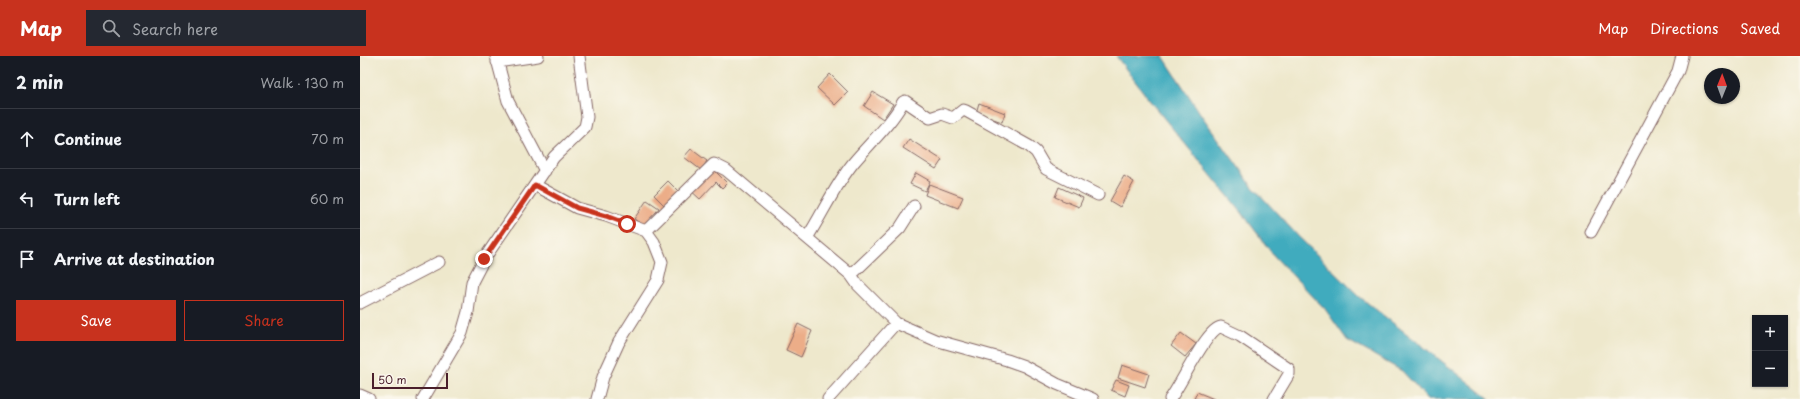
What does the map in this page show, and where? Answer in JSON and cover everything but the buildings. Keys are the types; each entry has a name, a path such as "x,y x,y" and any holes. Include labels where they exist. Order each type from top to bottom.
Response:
{"street":[{"path":"538,56 496,59 508,101 545,171"},
{"path":"423,399 462,333 468,312 472,282 484,259 554,157 586,127 587,117 580,56"},
{"path":"1591,232 1678,71 1682,56"},
{"path":"807,238 820,218 836,187 905,101 930,118 942,114 953,118 963,110 966,111 1029,146 1036,152 1046,169 1098,194"},
{"path":"646,231 714,164 726,170 851,275 858,285 896,323 935,340 1024,366 1056,384 1093,399"},
{"path":"535,185 577,208 606,216 646,231 662,262 658,280 619,342 603,377 597,399"},
{"path":"851,275 900,228 914,206"},
{"path":"360,302 439,262"},
{"path":"834,397 896,323"},
{"path":"1170,399 1179,388 1206,340 1213,331 1222,327 1240,336 1289,369 1289,374 1274,399"},
{"path":"360,394 368,399"}],"water":[{"path":"1116,56 1163,56 1202,116 1252,186 1298,236 1360,297 1490,399 1428,399 1402,371 1347,340 1325,309 1274,256 1242,213 1153,105"}],"route":[{"path":"484,259 535,185 577,208 606,216 627,224"}]}
